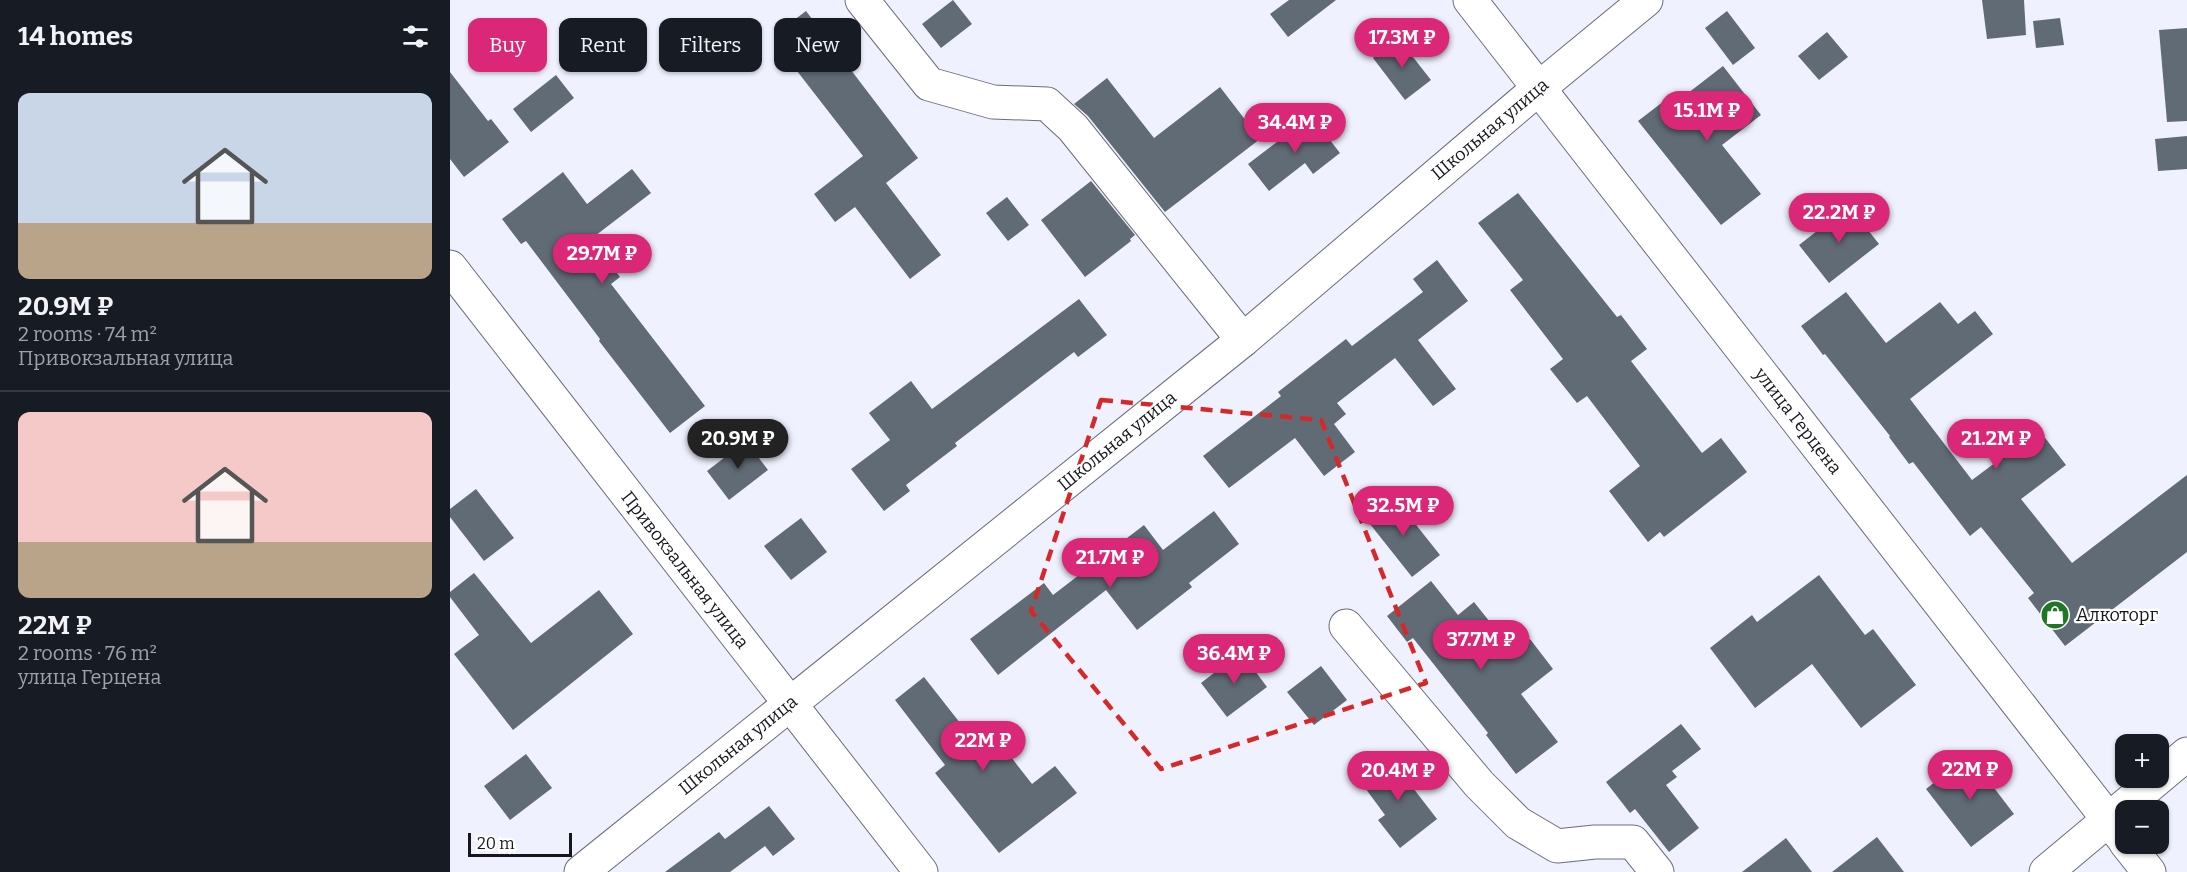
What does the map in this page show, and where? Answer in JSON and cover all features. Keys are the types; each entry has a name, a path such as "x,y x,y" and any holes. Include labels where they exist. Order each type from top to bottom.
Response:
{"street":[{"path":"862,0 929,84 993,102 1047,104 1073,128 1243,340"},
{"name":"улица Герцена","path":"1470,0 2115,829"},
{"name":"Школьная улица","path":"581,872 1243,340 1646,0"},
{"name":"Привокзальная улица","path":"450,267 921,872"},
{"path":"1347,626 1479,784 1518,823 1557,846 1595,842 1633,842 1657,872"},
{"path":"2149,800 2187,754"},
{"path":"2046,872 2115,838"},
{"name":"улица Герцена","path":"2135,854 2149,872"}],"highlighted area":[{"path":"1101,400 1321,420 1426,683 1161,769 1031,611"}],"building":[{"path":"953,0 972,24 941,48 922,24"},
{"path":"1289,0 1336,0 1288,37 1270,14"},
{"path":"1982,0 2024,0 2026,35 1987,39"},
{"path":"806,11 811,18 797,18"},
{"path":"1727,11 1755,48 1733,65 1705,28"},
{"path":"2060,18 2064,45 2036,48 2033,21"},
{"path":"2187,28 2187,121 2167,122 2159,30"},
{"path":"1827,32 1848,57 1819,80 1798,56"},
{"path":"1398,38 1431,80 1405,100 1373,58"},
{"path":"1723,66 1761,115 1722,145 1761,194 1721,225 1638,121 1664,101 1670,107"},
{"path":"450,72 488,121 491,119 509,142 464,177 450,159"},
{"path":"798,72 852,72 918,158 886,183 941,255 910,279 855,207 835,222 814,194 863,156"},
{"path":"556,75 574,98 531,132 513,109"},
{"path":"1107,78 1154,138 1220,87 1260,139 1165,212 1088,116 1074,104"},
{"path":"1311,116 1340,153 1313,174 1305,163 1269,191 1248,164"},
{"path":"2187,136 2187,169 2158,171 2155,139"},
{"path":"632,169 651,193 591,239 620,277 611,284 705,406 670,433 526,241 521,244 502,219 563,172 587,204"},
{"path":"1091,181 1135,235 1130,239 1131,241 1085,277 1041,220"},
{"path":"1518,193 1617,317 1621,315 1647,349 1631,361 1702,453 1721,438 1747,472 1664,537 1660,532 1648,542 1609,491 1640,466 1587,396 1577,403 1550,369 1563,359 1510,290 1523,280 1478,223"},
{"path":"1007,197 1029,225 1008,241 986,213"},
{"path":"1849,206 1879,244 1829,283 1799,245"},
{"path":"1437,260 1468,301 1418,340 1456,389 1433,406 1395,358 1337,403 1346,414 1334,424 1355,452 1324,476 1295,438 1229,488 1203,456 1281,396 1278,392 1346,339 1352,346 1423,292 1413,279"},
{"path":"1846,292 1886,343 1940,302 1958,324 1975,311 1993,334 1910,399 1972,480 2039,430 2066,465 2021,499 2072,563 2187,475 2187,552 2065,646 2028,598 2034,593 1981,527 1970,536 1913,462 1909,464 1890,436 1801,326"},
{"path":"1079,299 1107,335 1078,357 1074,352 955,443 957,446 906,485 910,491 884,511 851,469 890,440 869,413 911,381 932,409"},
{"path":"746,441 768,470 729,500 707,471"},
{"path":"476,489 514,538 484,561 450,517 450,509"},
{"path":"1394,497 1440,555 1412,577 1366,519"},
{"path":"1214,511 1239,544 1189,583 1192,587 1137,630 1106,590 998,675 970,639 1044,583 1053,595 1144,525 1163,550"},
{"path":"801,518 827,552 791,580 764,546"},
{"path":"474,573 531,643 599,590 633,634 513,730 454,654 479,635 450,597 450,592"},
{"path":"1819,575 1865,635 1873,629 1916,685 1861,728 1812,664 1755,708 1710,648 1752,615 1757,622"},
{"path":"1431,581 1458,615 1474,602 1513,651 1530,639 1553,669 1521,694 1558,742 1516,774 1486,735 1488,733 1413,638 1407,642 1387,616"},
{"path":"1241,652 1267,687 1227,717 1201,683"},
{"path":"1321,666 1347,700 1314,725 1287,692"},
{"path":"924,677 975,742 990,730 1032,784 1055,766 1077,793 999,853 935,773 945,765 895,700"},
{"path":"1681,724 1701,749 1672,771 1677,777 1666,785 1699,828 1669,852 1635,809 1630,813 1606,782"},
{"path":"526,754 552,788 510,820 484,786"},
{"path":"1393,755 1414,781 1410,784 1437,819 1400,848 1378,820 1385,815 1360,781"},
{"path":"1969,755 2014,814 1971,847 1926,789"},
{"path":"769,806 795,839 773,856 765,846 730,872 665,872 719,832 725,839"},
{"path":"1877,837 1904,872 1832,872"},
{"path":"1786,838 1812,872 1742,872"}],"place":[{"name":"Алкоторг","path":"2055,615"}]}
